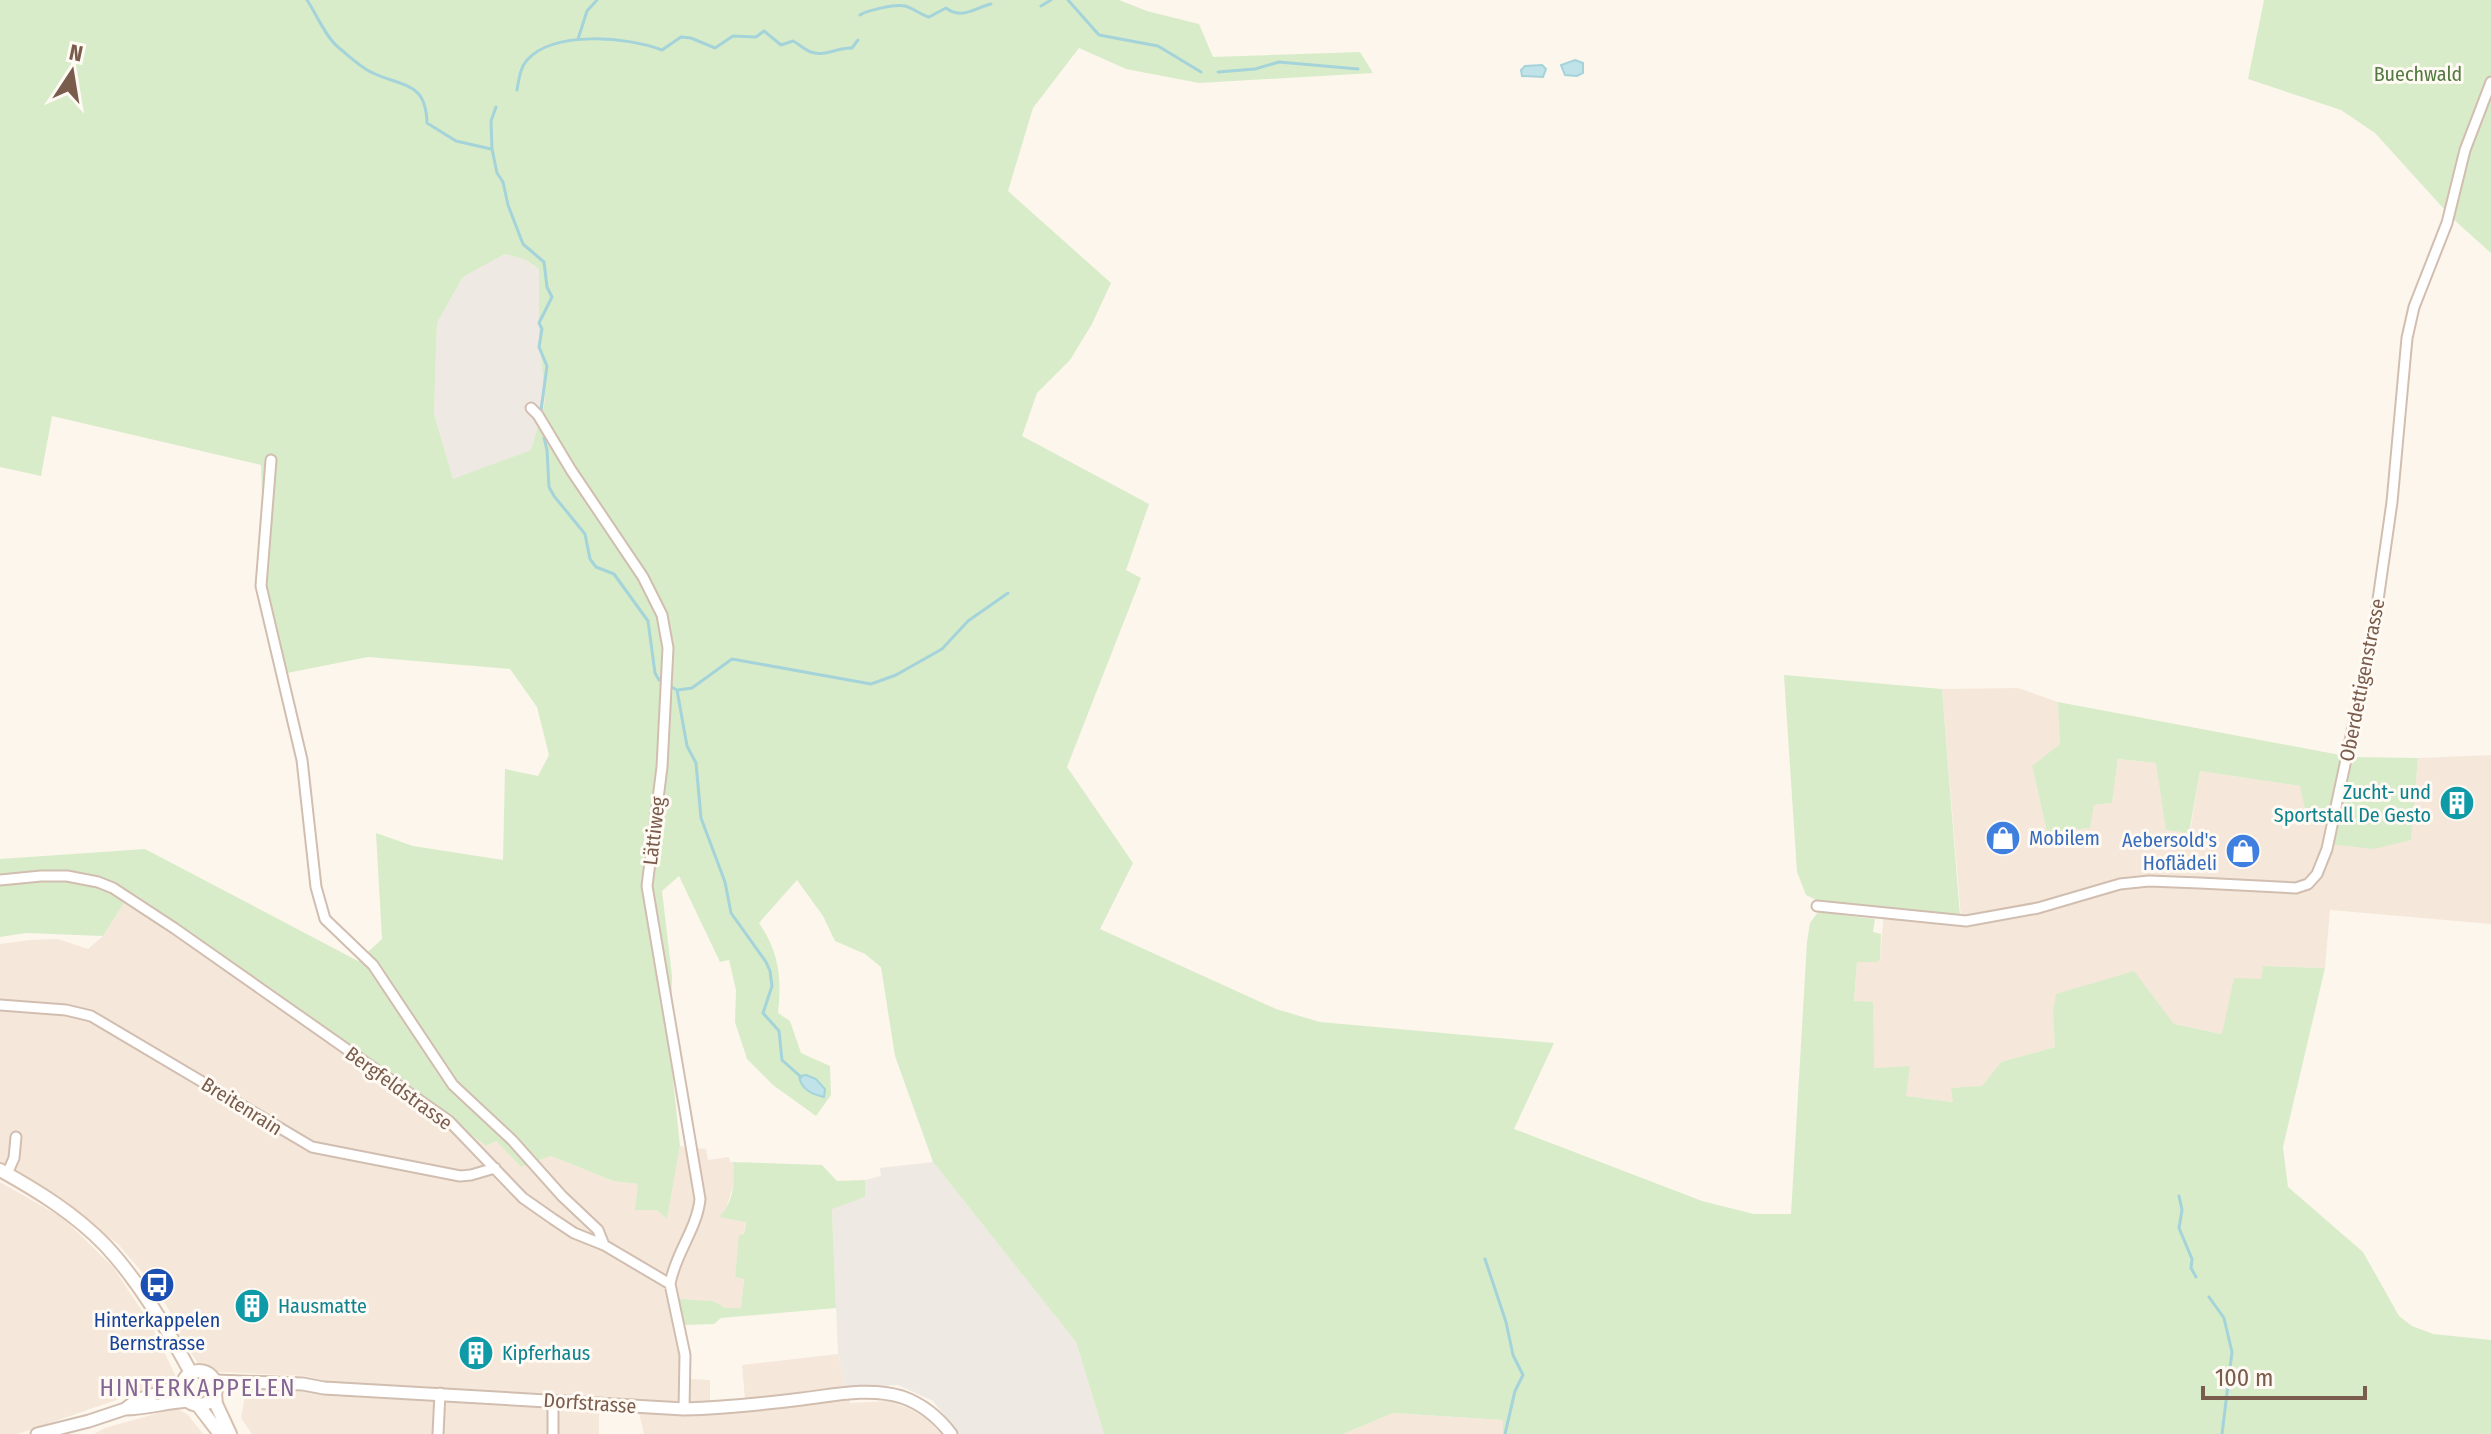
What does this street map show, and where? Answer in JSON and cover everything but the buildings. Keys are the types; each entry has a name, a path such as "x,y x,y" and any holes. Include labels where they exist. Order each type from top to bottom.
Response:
{"main road":[{"path":"3,1172 66,1211 106,1246 137,1287 191,1373"},
{"path":"220,1434 183,1392 182,1385 191,1373 204,1371 215,1388 216,1404 230,1434"},
{"path":"193,1403 208,1402 215,1388"}],"street":[{"name":"Oberdettigenstrasse","path":"1817,906 1966,921 2038,908 2120,884 2200,883 2288,889 2308,884 2317,874 2327,849 2367,664 2392,502 2404,370 2414,307 2447,223 2465,150 2491,82"},
{"name":"Lättiweg","path":"531,408 547,427 571,470 653,595 666,629 662,767 647,886 700,1199 697,1213 674,1262 670,1284"},
{"path":"271,460 261,586 302,760 316,887 325,919 373,965 453,1085 598,1230 604,1245"},
{"name":"Bergfeldstrasse","path":"0,880 67,876 113,888 440,1115 523,1198 574,1233 604,1245 670,1284"},
{"name":"Breitenrain","path":"0,1005 66,1010 91,1016 312,1147 460,1176 495,1168"},
{"path":"3,1172 14,1158 16,1137"},
{"path":"670,1284 685,1355 684,1409"},
{"name":"Dorfstrasse","path":"215,1388 303,1384 324,1388 684,1409 720,1409 879,1393 902,1397 923,1407 951,1434"},
{"path":"37,1434 74,1430 125,1409 137,1400 182,1385"},
{"path":"438,1434 440,1393"},
{"path":"553,1400 553,1434"},
{"path":"125,1409 140,1409 167,1402 193,1403"}],"shaded area":[{"path":"505,254 526,260 539,269 539,335 545,401 531,450 453,480 434,414 437,323 463,277"},
{"path":"2018,688 2058,702 2061,744 2032,766 2047,832 2094,805 2112,803 2118,759 2156,763 2190,832 2200,771 2300,786 2336,810 2411,839 2418,758 2491,755 2491,924 2330,910 2325,968 2263,966 2261,979 2222,1034 2174,1024 2053,1014 2055,1047 2001,1062 1982,1087 1952,1088 1954,1102 1905,1096 1910,1067 1873,1068 1873,1003 1854,1002 1857,961 1880,960 1884,910 1961,918 1942,689"},
{"path":"131,892 243,967 486,1146 496,1141 521,1167 551,1156 613,1181 639,1184 667,1218 680,1146 706,1149 708,1160 729,1157 733,1162 735,1180 723,1218 746,1221 735,1277 744,1278 741,1309 726,1308 713,1301 679,1300 691,1379 710,1380 710,1403 668,1404 327,1381 304,1376 219,1372 198,1363 175,1329 169,1310 154,1286 117,1243 0,1162 0,944 58,939 88,949 103,936"},
{"path":"933,1162 1076,1342 1104,1434 958,1434 933,1401 898,1385 846,1387 838,1354 832,1208 865,1197 865,1180 881,1176 880,1168"},
{"path":"0,1182 63,1218 113,1267 152,1326 177,1379 18,1434 0,1434"},
{"path":"838,1354 846,1387 745,1400 742,1365"},
{"path":"246,1389 542,1402 599,1411 599,1434 252,1434 241,1418"},
{"path":"849,1399 850,1403 888,1401 908,1408 927,1419 941,1434 644,1434 639,1413 710,1415"},
{"path":"176,1408 188,1415 203,1434 94,1434 105,1428"},
{"path":"1393,1413 1503,1420 1503,1434 1343,1434"}],"green space":[{"path":"0,0 1119,0 1147,11 1199,24 1213,57 1360,52 1373,73 1199,83 1126,69 1079,48 1033,108 1008,191 1111,283 1092,324 1070,360 1037,393 1022,436 1149,504 1126,570 1141,578 1067,767 1133,863 1100,929 1276,1009 1320,1022 1554,1043 1514,1129 1702,1201 1754,1214 1791,1214 1807,942 1810,923 1818,912 1875,919 1873,932 1881,934 1880,960 1857,962 1854,1001 1873,1002 1874,1068 1910,1066 1906,1096 1953,1102 1951,1088 1982,1086 2001,1062 2055,1047 2053,1014 2056,994 2134,971 2174,1024 2222,1034 2234,978 2261,979 2263,966 2325,968 2283,1147 2288,1187 2363,1252 2399,1316 2412,1326 2433,1334 2491,1340 2491,1434 1503,1434 1503,1420 1393,1413 1343,1434 1104,1434 1076,1342 933,1162 895,1056 881,967 865,954 835,941 823,916 797,880 759,923 771,944 778,966 778,1013 790,1021 801,1053 830,1066 831,1095 816,1116 773,1085 747,1059 735,1022 736,990 729,960 720,962 679,876 662,891 672,976 670,1049 680,1146 667,1219 657,1210 635,1210 638,1184 613,1181 551,1156 521,1167 496,1141 486,1146 310,1016 131,892 103,936 26,933 0,937 0,859 145,849 358,961 382,939 376,833 413,846 503,860 505,769 538,776 549,755 537,707 510,669 368,657 277,675 265,575 261,465 52,416 41,476 0,467","holes":["505,254 526,260 539,269 539,335 545,401 531,450 453,479 434,414 437,323 463,277"]},
{"name":"Buechwald","path":"2264,0 2491,0 2491,253 2453,219 2375,133 2341,110 2248,79"},
{"path":"1784,675 1942,689 1960,916 1822,903 1806,895 1797,872"},
{"path":"2058,702 2351,757 2418,758 2411,840 2374,849 2328,844 2336,811 2305,809 2300,786 2200,771 2189,833 2166,830 2156,763 2118,759 2112,803 2094,805 2090,828 2047,832 2032,766 2060,744"},
{"path":"733,1162 822,1165 837,1181 865,1180 865,1197 832,1209 836,1308 721,1318 714,1324 684,1325 679,1299 713,1301 726,1308 741,1308 744,1279 735,1277 739,1235 744,1234 746,1222 720,1216 732,1190"}],"water":[{"path":"1575,60 1583,63 1583,73 1565,75 1561,65"},
{"path":"1542,65 1546,69 1543,77 1522,76 1521,70 1525,66"},
{"path":"799,1076 816,1079 825,1089 824,1097 804,1088"}],"waterway":[{"path":"307,0 338,47 368,71 417,92 426,109 427,123 456,141 491,149"},
{"path":"578,39 587,11 597,0"},
{"path":"1041,6 1051,0"},
{"path":"1068,0 1099,35 1158,46 1201,72"},
{"path":"860,15 901,6 929,17 946,8 963,13 991,4"},
{"path":"517,90 521,70 527,60 539,50 573,40 631,42 662,50 681,37 715,48 733,36 756,37 764,31 781,45 793,41 816,53 852,48 858,40"},
{"path":"1218,72 1255,69 1279,62 1358,69"},
{"path":"496,107 491,121 497,173 503,182 523,244 544,262 547,287 552,297 539,323 542,329 539,347 547,366 541,410"},
{"path":"544,438 549,487 585,534 590,559 596,567 614,574 648,621 655,673 659,680 677,690 687,746 696,763 701,818 725,882 731,913 770,971 772,986 763,1013 779,1031 782,1060 801,1077"},
{"path":"678,690 692,688 732,659 871,684 896,675 942,649 968,621 1008,593"},
{"path":"2179,1196 2182,1210 2179,1228 2196,1277"},
{"path":"1485,1259 1506,1322 1513,1355 1523,1375 1515,1391 1505,1434"},
{"path":"2209,1297 2224,1318 2232,1352 2222,1434"}],"place":[{"name":"Zucht- und Sportstall De Gesto","path":"2457,803"},
{"name":"Mobilem","path":"2003,838"},
{"name":"Aebersold's Hoflädeli","path":"2243,851"},
{"name":"Hinterkappelen Bernstrasse","path":"157,1285"},
{"name":"Hausmatte","path":"252,1306"},
{"name":"Kipferhaus","path":"476,1353"}],"district":[{"name":"HINTERKAPPELEN","path":"198,1388"}]}
